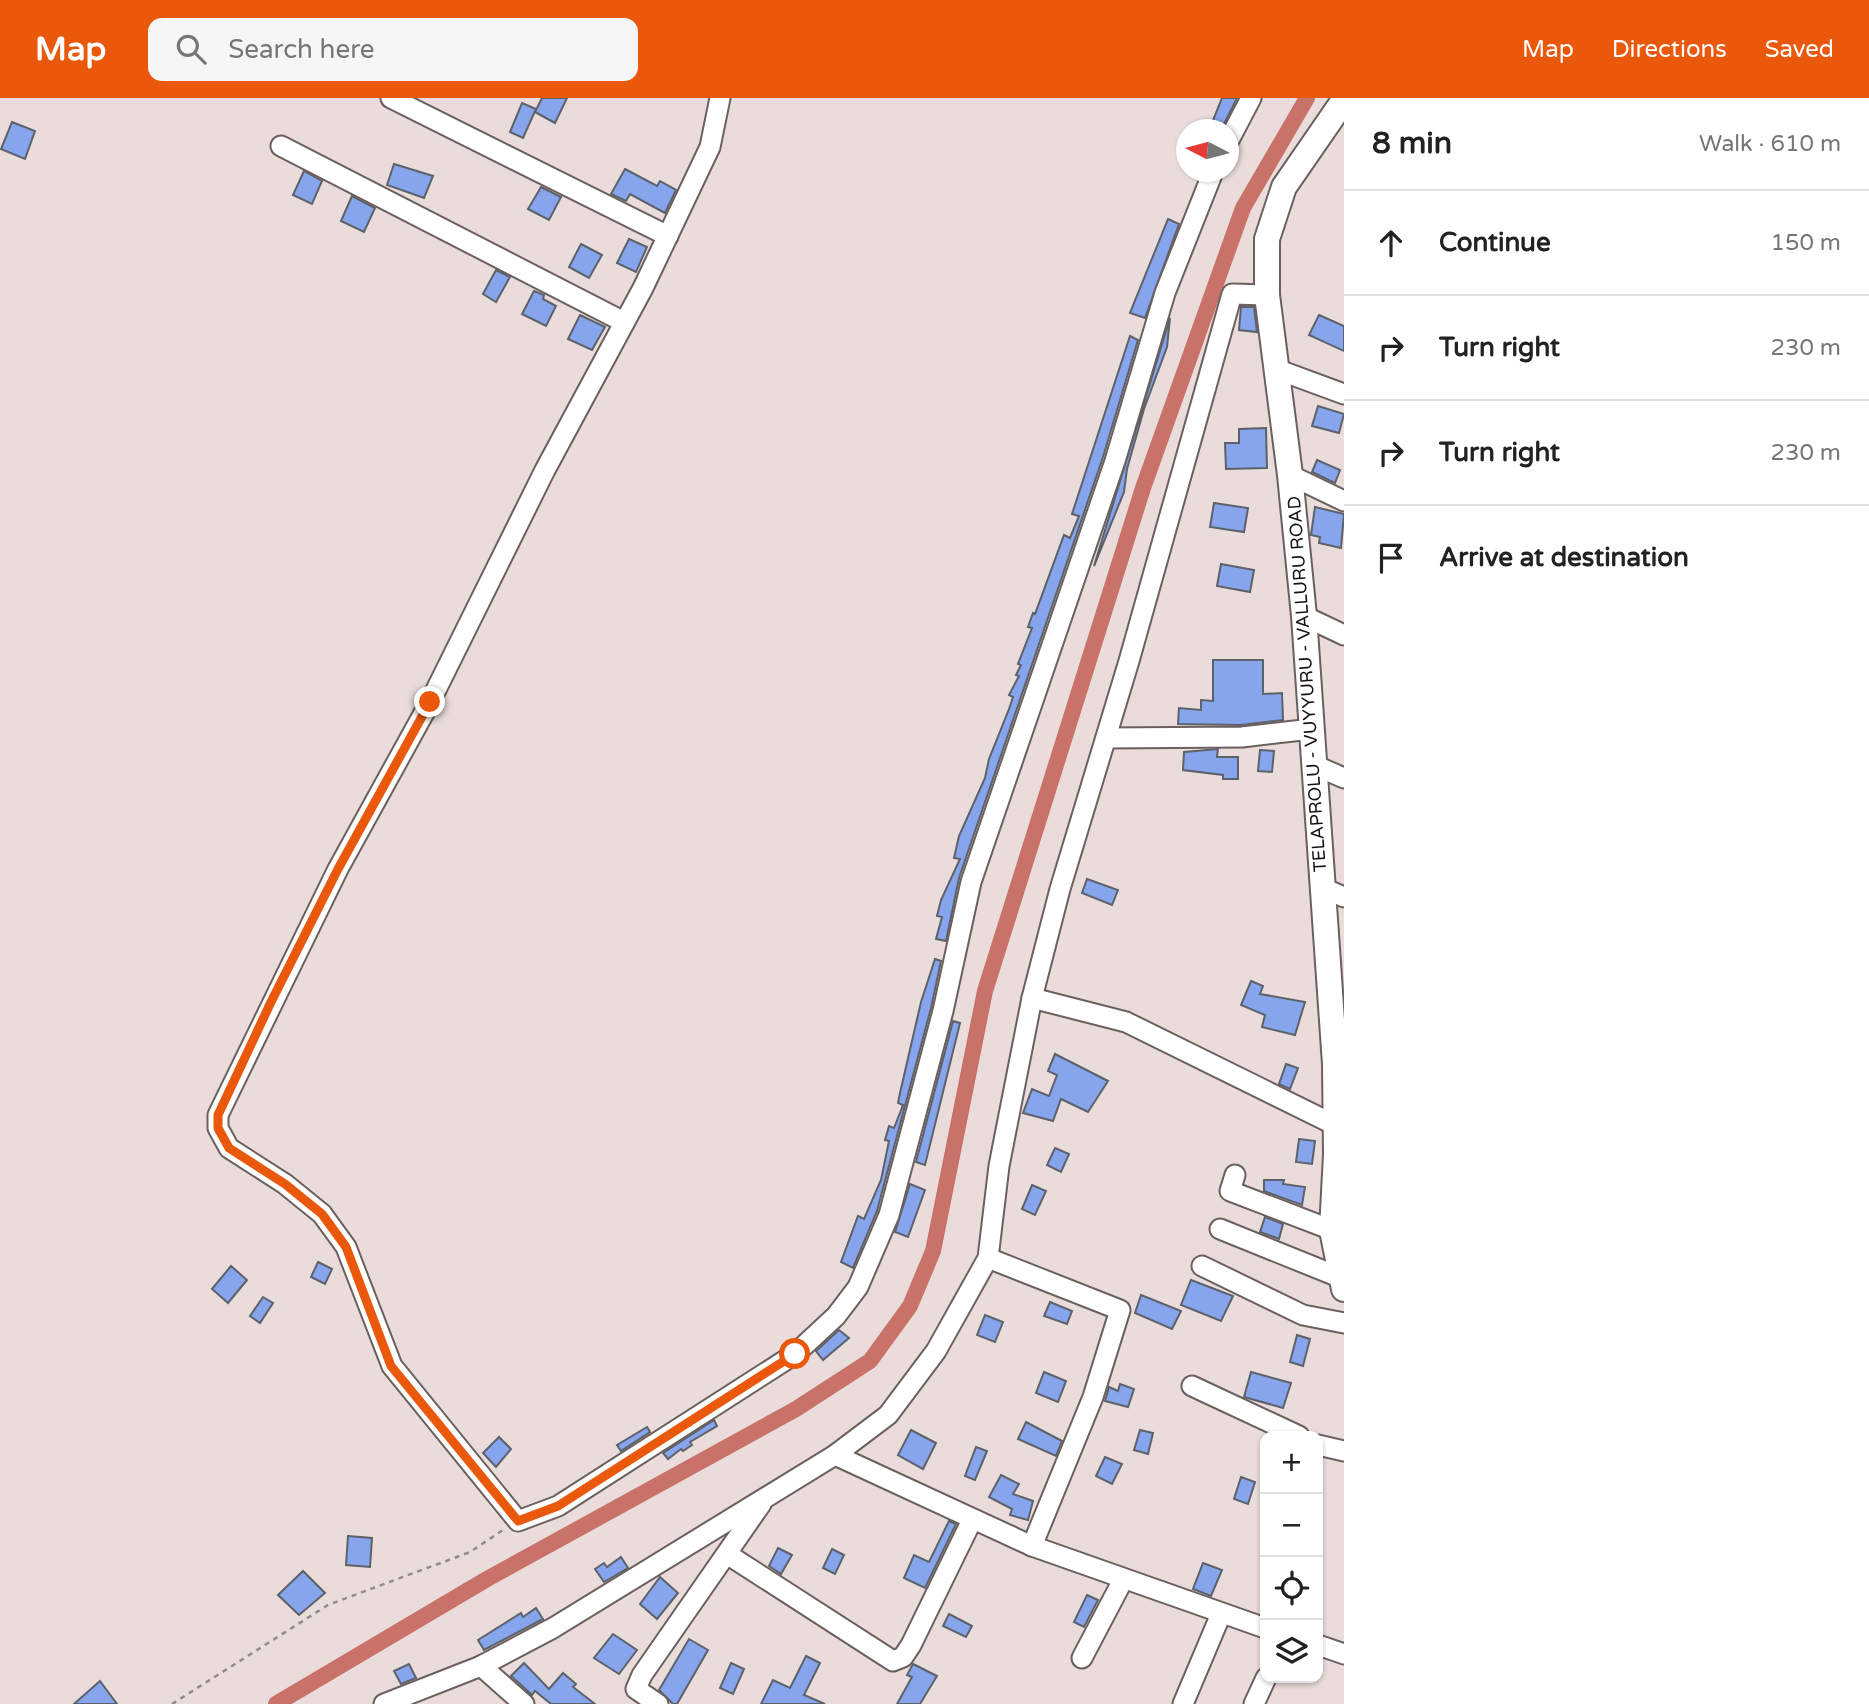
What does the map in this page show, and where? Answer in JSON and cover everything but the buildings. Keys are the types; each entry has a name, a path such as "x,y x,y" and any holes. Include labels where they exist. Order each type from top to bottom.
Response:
{"main road":[{"name":"TELAPROLU - VUYYURU - VALLURU ROAD","path":"1342,1283 1332,1230 1340,1155 1337,1126 1338,1012 1333,892 1314,765 1304,616 1290,475 1267,295 1267,239 1284,187 1344,100"}],"street":[{"path":"391,98 668,236"},
{"path":"720,98 710,147 668,236 545,470 430,702 332,881 218,1115 218,1128 229,1148 285,1184 322,1214 346,1247 391,1366 518,1521 558,1506 795,1354 836,1316 858,1287 889,1215 943,1011 971,882 1115,461 1165,293 1209,182"},
{"path":"1239,121 1251,98"},
{"path":"281,146 624,322"},
{"path":"384,1704 415,1698 552,1628 835,1455 888,1415 936,1351 988,1258 999,1166 1032,998 1060,889 1106,738 1232,294 1267,295"},
{"path":"1276,369 1344,394"},
{"path":"1290,475 1344,501"},
{"path":"1304,616 1344,635"},
{"path":"1106,738 1242,737 1311,729"},
{"path":"1314,765 1344,778"},
{"path":"1032,998 1126,1022 1337,1126"},
{"path":"1235,1175 1230,1191 1332,1230"},
{"path":"1220,1229 1342,1283"},
{"path":"988,1258 1120,1310 1093,1397 1032,1546"},
{"path":"1202,1266 1303,1315 1344,1323"},
{"path":"1192,1386 1288,1431"},
{"path":"1323,1446 1344,1451"},
{"path":"835,1455 1032,1546 1260,1626"},
{"path":"658,1704 636,1689 642,1675 764,1499"},
{"path":"727,1554 893,1661 903,1657 911,1645 972,1520"},
{"path":"1082,1658 1123,1580"},
{"path":"1183,1704 1221,1614"},
{"path":"1323,1647 1344,1654"},
{"path":"481,1665 524,1704"},
{"path":"1254,1704 1264,1683"}],"path":[{"path":"172,1704 328,1605 470,1552 518,1521"}],"waterway":[{"path":"276,1704 487,1579 796,1409 870,1361 910,1306 933,1251 985,991 1143,488 1243,208 1307,98"}],"route":[{"path":"430,702 338,869 271,1002 218,1115 218,1128 223,1139 229,1148 285,1184 322,1214 346,1247 391,1366 518,1521 558,1506 795,1354"}]}
